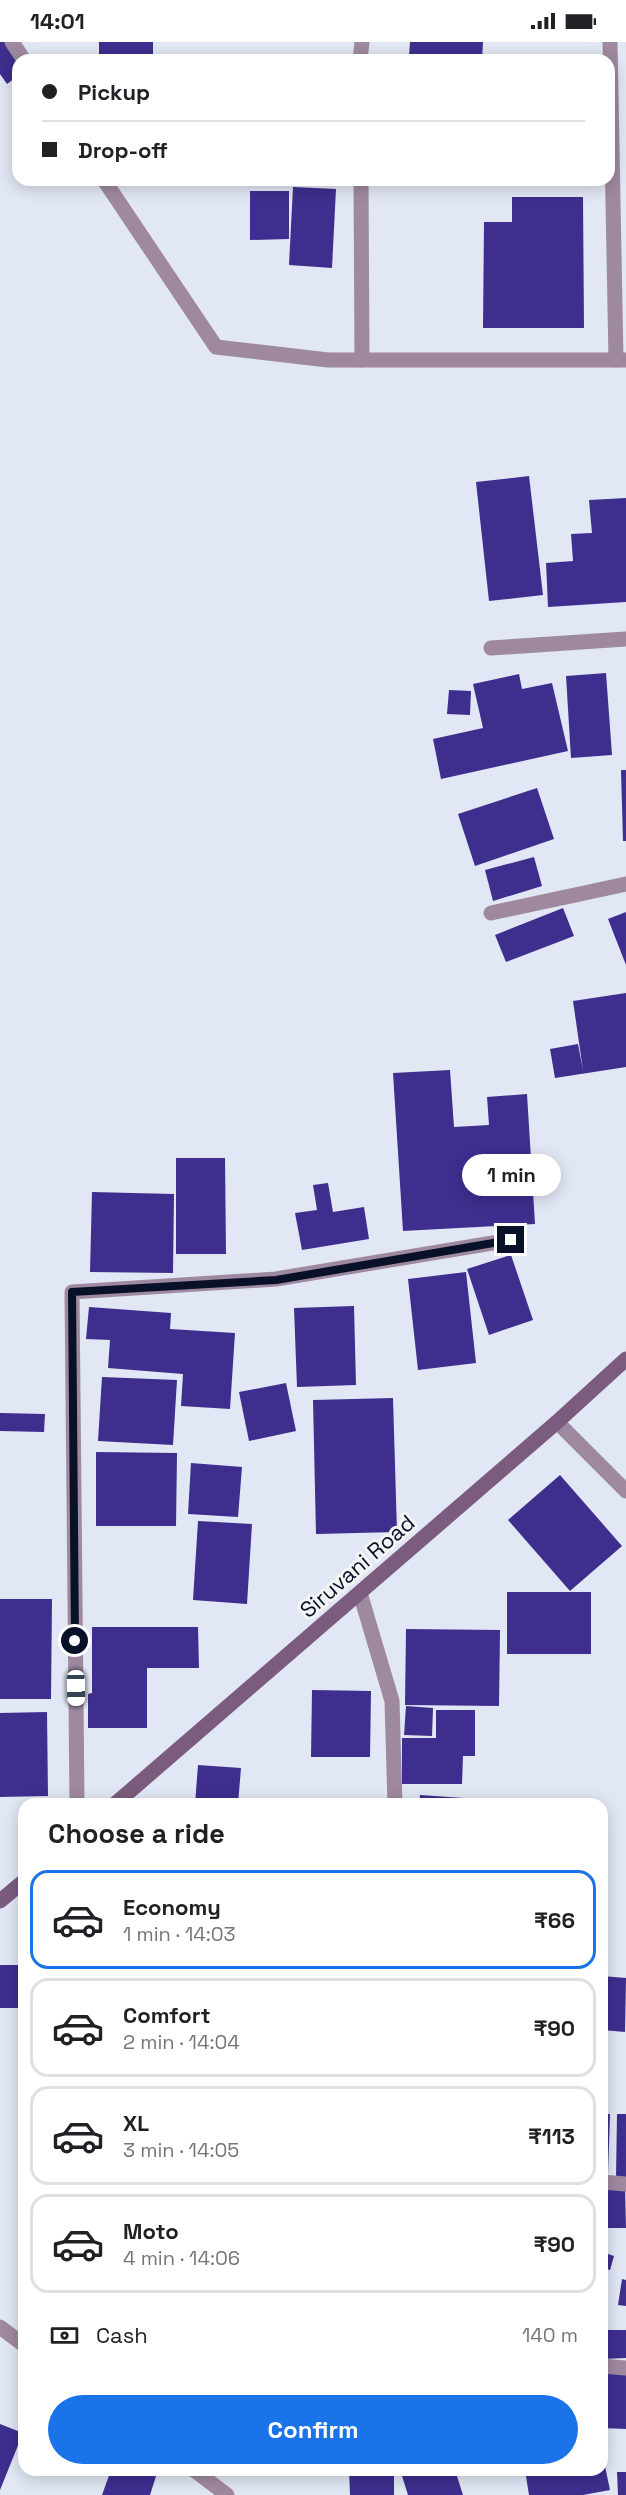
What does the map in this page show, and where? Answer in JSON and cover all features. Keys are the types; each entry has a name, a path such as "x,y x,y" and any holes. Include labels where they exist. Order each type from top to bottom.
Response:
{"street":[{"path":"108,186 216,347 328,360 621,360 615,186"},
{"path":"361,186 362,360"},
{"path":"491,648 626,639"},
{"path":"491,913 626,884"},
{"path":"77,1798 72,1292 276,1280 511,1240"},
{"name":"Siruvani Road","path":"122,1798 557,1422 626,1359"},
{"path":"557,1422 626,1491"},
{"path":"360,1593 392,1701 395,1798"},
{"path":"0,1901 18,1886"},
{"path":"608,2182 626,2184"},
{"path":"0,2327 18,2340"},
{"path":"608,2366 626,2368"},
{"path":"202,2476 227,2495"}],"building":[{"path":"0,42 7,42 14,54 12,54 12,80 7,84 0,74"},
{"path":"99,42 153,42 153,54 99,54"},
{"path":"410,42 483,42 482,54 409,54"},
{"path":"293,187 336,189 332,268 289,265"},
{"path":"250,191 289,191 289,239 250,240"},
{"path":"512,197 583,197 584,328 483,328 484,222 512,222"},
{"path":"529,476 543,595 489,601 476,482"},
{"path":"626,498 626,602 548,607 546,563 573,561 571,534 592,533 589,500"},
{"path":"606,673 612,755 571,758 566,676"},
{"path":"519,674 522,689 552,683 568,751 441,779 433,739 483,728 473,684"},
{"path":"449,690 471,691 470,715 447,714"},
{"path":"621,770 626,770 626,841 623,841"},
{"path":"537,788 554,839 475,866 458,814"},
{"path":"534,857 542,886 493,901 485,870"},
{"path":"563,908 574,936 506,962 495,935"},
{"path":"626,912 626,965 608,919"},
{"path":"626,993 626,1067 555,1078 550,1049 578,1044 583,1070 573,1001"},
{"path":"450,1070 454,1127 489,1125 487,1097 527,1094 535,1224 403,1231 393,1073"},
{"path":"176,1158 225,1158 226,1254 176,1254"},
{"path":"328,1183 333,1212 364,1207 369,1239 302,1250 295,1213 317,1210 313,1185"},
{"path":"92,1192 174,1194 173,1273 90,1272"},
{"path":"511,1255 533,1320 489,1335 467,1269"},
{"path":"466,1272 476,1363 418,1370 408,1279"},
{"path":"354,1306 356,1385 297,1387 294,1308"},
{"path":"89,1307 171,1313 170,1329 235,1333 230,1409 181,1406 183,1374 108,1368 110,1340 86,1339"},
{"path":"102,1377 177,1380 173,1445 98,1441"},
{"path":"286,1383 296,1431 249,1441 239,1392"},
{"path":"393,1398 397,1532 316,1534 313,1400"},
{"path":"0,1413 45,1414 44,1432 0,1431"},
{"path":"96,1452 177,1453 176,1526 96,1526"},
{"path":"191,1463 242,1467 238,1517 188,1514"},
{"path":"560,1475 622,1546 570,1591 508,1520"},
{"path":"198,1521 252,1524 247,1604 193,1600"},
{"path":"507,1592 591,1592 591,1654 507,1654"},
{"path":"0,1599 52,1599 51,1699 0,1699"},
{"path":"92,1627 198,1627 199,1668 147,1668 147,1728 88,1728 88,1694 92,1693"},
{"path":"406,1629 500,1630 499,1706 405,1705"},
{"path":"312,1690 371,1691 370,1757 311,1757"},
{"path":"406,1706 433,1708 432,1736 404,1735"},
{"path":"436,1710 475,1710 475,1756 463,1756 462,1784 402,1784 402,1738 436,1738"},
{"path":"47,1712 48,1796 0,1797 0,1713"},
{"path":"198,1765 241,1768 238,1798 195,1798"},
{"path":"420,1795 464,1798 420,1798"},
{"path":"0,1965 18,1965 18,2008 0,2008"},
{"path":"608,1976 626,1978 625,2032 608,2031"},
{"path":"608,2114 610,2114 608,2174"},
{"path":"617,2114 626,2114 626,2177 616,2177"},
{"path":"625,2187 626,2228 608,2228 608,2188"},
{"path":"608,2254 614,2256 610,2270 608,2270"},
{"path":"622,2279 626,2280 626,2306 618,2305"},
{"path":"608,2330 626,2330 626,2358 608,2359"},
{"path":"608,2371 626,2372 626,2429 608,2428"},
{"path":"0,2424 18,2431 18,2445 0,2490"},
{"path":"617,2472 626,2472 626,2495 618,2495"},
{"path":"109,2476 156,2476 150,2495 102,2495"},
{"path":"349,2476 394,2476 394,2495 350,2495"},
{"path":"402,2476 457,2476 463,2495 408,2495"},
{"path":"526,2476 607,2476 610,2490 583,2495 529,2495"}],"route":[{"path":"75,1641 72,1292 276,1280 511,1240"}]}
